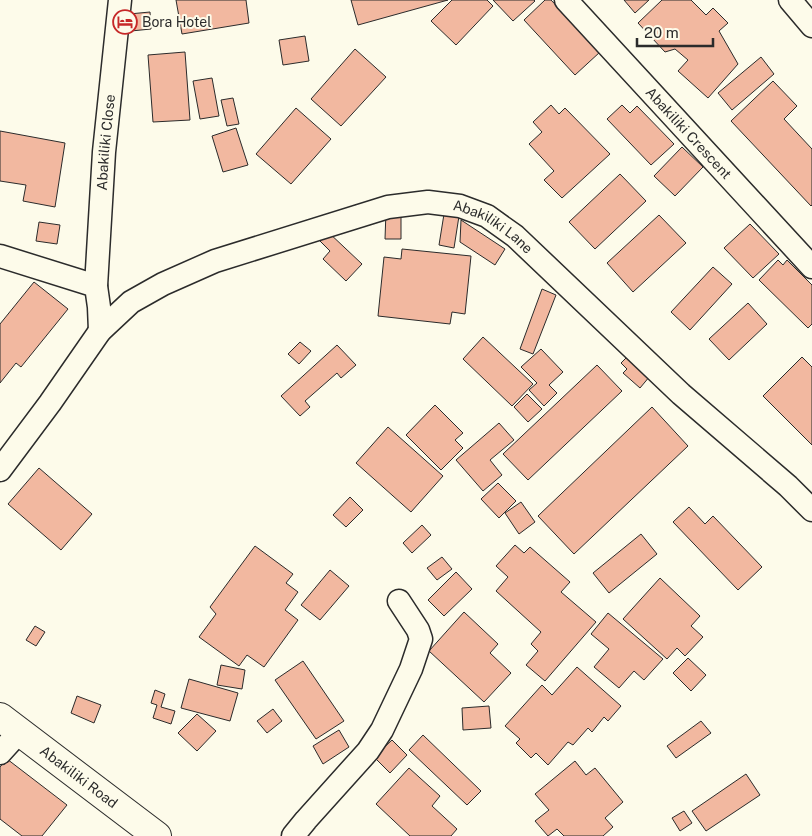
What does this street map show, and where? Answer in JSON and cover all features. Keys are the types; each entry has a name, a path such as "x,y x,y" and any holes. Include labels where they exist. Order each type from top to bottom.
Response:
{"main road":[{"name":"Abakiliki Road","path":"10,724 156,836"}],"street":[{"name":"Abakiliki Close","path":"100,331 96,286 104,152 120,0"},
{"name":"Abakiliki Crescent","path":"566,0 812,267"},
{"path":"790,0 812,26"},
{"name":"Abakiliki Lane","path":"0,470 50,404 100,331 131,302 163,284 215,261 388,207 428,202 460,206 487,216 515,236 681,394 788,486 812,510"},
{"path":"0,256 96,286"},
{"path":"293,836 368,751 382,730 411,669 421,639 418,630 399,601"},
{"path":"0,752 10,724"}],"building":[{"path":"176,0 246,0 249,23 182,34"},
{"path":"351,0 448,0 358,25"},
{"path":"452,0 487,0 493,6 456,45 431,21"},
{"path":"493,0 534,0 535,1 513,21"},
{"path":"545,0 551,0 600,52 575,75 524,20"},
{"path":"624,0 649,0 635,13"},
{"path":"662,0 691,0 706,15 713,8 728,23 719,31 738,64 708,98 678,71 688,60 675,49 665,52 638,23"},
{"path":"150,12 151,29 131,31 129,14"},
{"path":"305,36 309,61 283,65 279,40"},
{"path":"355,49 386,77 341,126 311,99"},
{"path":"185,52 190,120 153,122 148,55"},
{"path":"761,57 774,74 732,110 718,93"},
{"path":"212,78 219,116 200,119 193,81"},
{"path":"773,81 797,106 784,119 812,149 811,206 731,121"},
{"path":"233,98 239,124 227,126 221,100"},
{"path":"551,105 559,114 565,108 610,154 562,198 544,180 554,171 529,144 542,132 533,122"},
{"path":"622,105 630,113 637,106 674,144 651,165 607,119"},
{"path":"296,108 331,139 291,184 256,154"},
{"path":"236,128 248,165 223,172 212,136"},
{"path":"0,131 65,143 55,207 23,201 26,185 0,181"},
{"path":"682,147 703,167 675,196 654,176"},
{"path":"620,174 646,201 595,249 569,222"},
{"path":"386,211 401,211 401,239 385,239"},
{"path":"444,214 459,216 454,248 439,245"},
{"path":"659,215 686,243 633,292 607,263"},
{"path":"461,220 505,249 495,265 460,242"},
{"path":"39,222 60,225 57,244 36,241"},
{"path":"750,224 779,254 753,278 724,248"},
{"path":"327,231 362,264 346,281 323,259 330,251 319,240"},
{"path":"402,249 471,256 465,314 452,312 450,324 378,316 384,257 401,259"},
{"path":"778,260 783,265 787,260 812,285 812,324 808,328 759,280"},
{"path":"713,267 732,284 690,330 671,312"},
{"path":"34,282 68,309 21,367 16,363 0,383 0,324"},
{"path":"542,289 556,295 533,354 520,349"},
{"path":"748,303 767,324 729,360 709,339"},
{"path":"483,337 533,384 512,406 463,359"},
{"path":"300,342 311,351 299,364 288,354"},
{"path":"337,345 356,365 341,378 337,373 305,401 310,407 300,416 281,396"},
{"path":"541,349 563,372 549,385 557,393 544,406 529,390 537,383 521,367"},
{"path":"628,356 650,376 640,388 623,373 627,369 621,363"},
{"path":"802,357 812,367 812,445 763,396"},
{"path":"597,365 622,391 528,480 503,454"},
{"path":"527,394 542,409 528,422 514,407"},
{"path":"435,405 463,433 455,440 463,448 441,470 406,435"},
{"path":"652,407 688,446 574,554 538,516"},
{"path":"499,423 514,440 490,460 502,475 483,491 456,460"},
{"path":"388,427 443,476 411,512 356,463"},
{"path":"39,468 92,514 61,550 8,504"},
{"path":"498,483 516,501 499,518 481,499"},
{"path":"350,497 363,510 346,527 333,515"},
{"path":"521,502 535,522 519,534 505,513"},
{"path":"689,507 705,524 713,516 762,567 738,590 673,522"},
{"path":"422,525 431,535 412,553 403,543"},
{"path":"641,534 657,554 609,593 593,573"},
{"path":"515,545 524,553 530,547 570,582 561,592 596,622 545,681 526,665 538,651 531,644 541,632 496,591 508,577 496,566"},
{"path":"255,546 293,574 286,583 298,592 285,610 298,620 264,667 247,655 239,666 199,637 216,614 210,607"},
{"path":"442,557 452,569 437,580 427,568"},
{"path":"330,570 349,586 320,620 301,605"},
{"path":"456,572 472,589 444,616 428,600"},
{"path":"660,578 700,616 691,626 703,637 685,656 677,648 667,659 623,619"},
{"path":"464,612 498,644 490,653 511,673 484,702 429,651"},
{"path":"608,613 663,659 644,680 634,671 619,688 594,667 609,649 591,634"},
{"path":"35,626 45,632 36,646 26,640"},
{"path":"688,658 706,675 691,691 673,673"},
{"path":"303,661 344,721 316,739 275,680"},
{"path":"221,665 245,670 242,689 217,685"},
{"path":"577,667 621,706 608,721 604,717 592,732 588,728 573,745 568,742 548,765 536,753 531,758 516,743 520,739 505,726 542,685 552,695"},
{"path":"189,679 238,693 230,721 181,708"},
{"path":"155,690 165,694 161,707 175,711 171,724 153,718 157,705 151,703"},
{"path":"77,696 101,705 94,723 71,713"},
{"path":"489,706 491,728 463,730 462,708"},
{"path":"273,709 282,721 267,733 257,721"},
{"path":"197,714 216,731 197,751 178,733"},
{"path":"701,721 711,733 676,758 667,746"},
{"path":"339,730 349,747 323,764 313,746"},
{"path":"423,735 481,791 467,805 409,750"},
{"path":"392,740 407,755 390,773 374,757"},
{"path":"7,759 67,805 42,836 22,836 0,819 0,767"},
{"path":"575,761 586,775 595,768 623,802 605,818 613,827 603,836 564,836 557,829 548,836 535,821 549,810 535,794"},
{"path":"409,768 440,796 432,806 457,829 451,836 410,836 376,804"},
{"path":"746,774 760,795 706,831 692,811"},
{"path":"684,811 692,823 680,831 672,818"}],"place":[{"name":"Bora Hotel","path":"125,22"}]}
